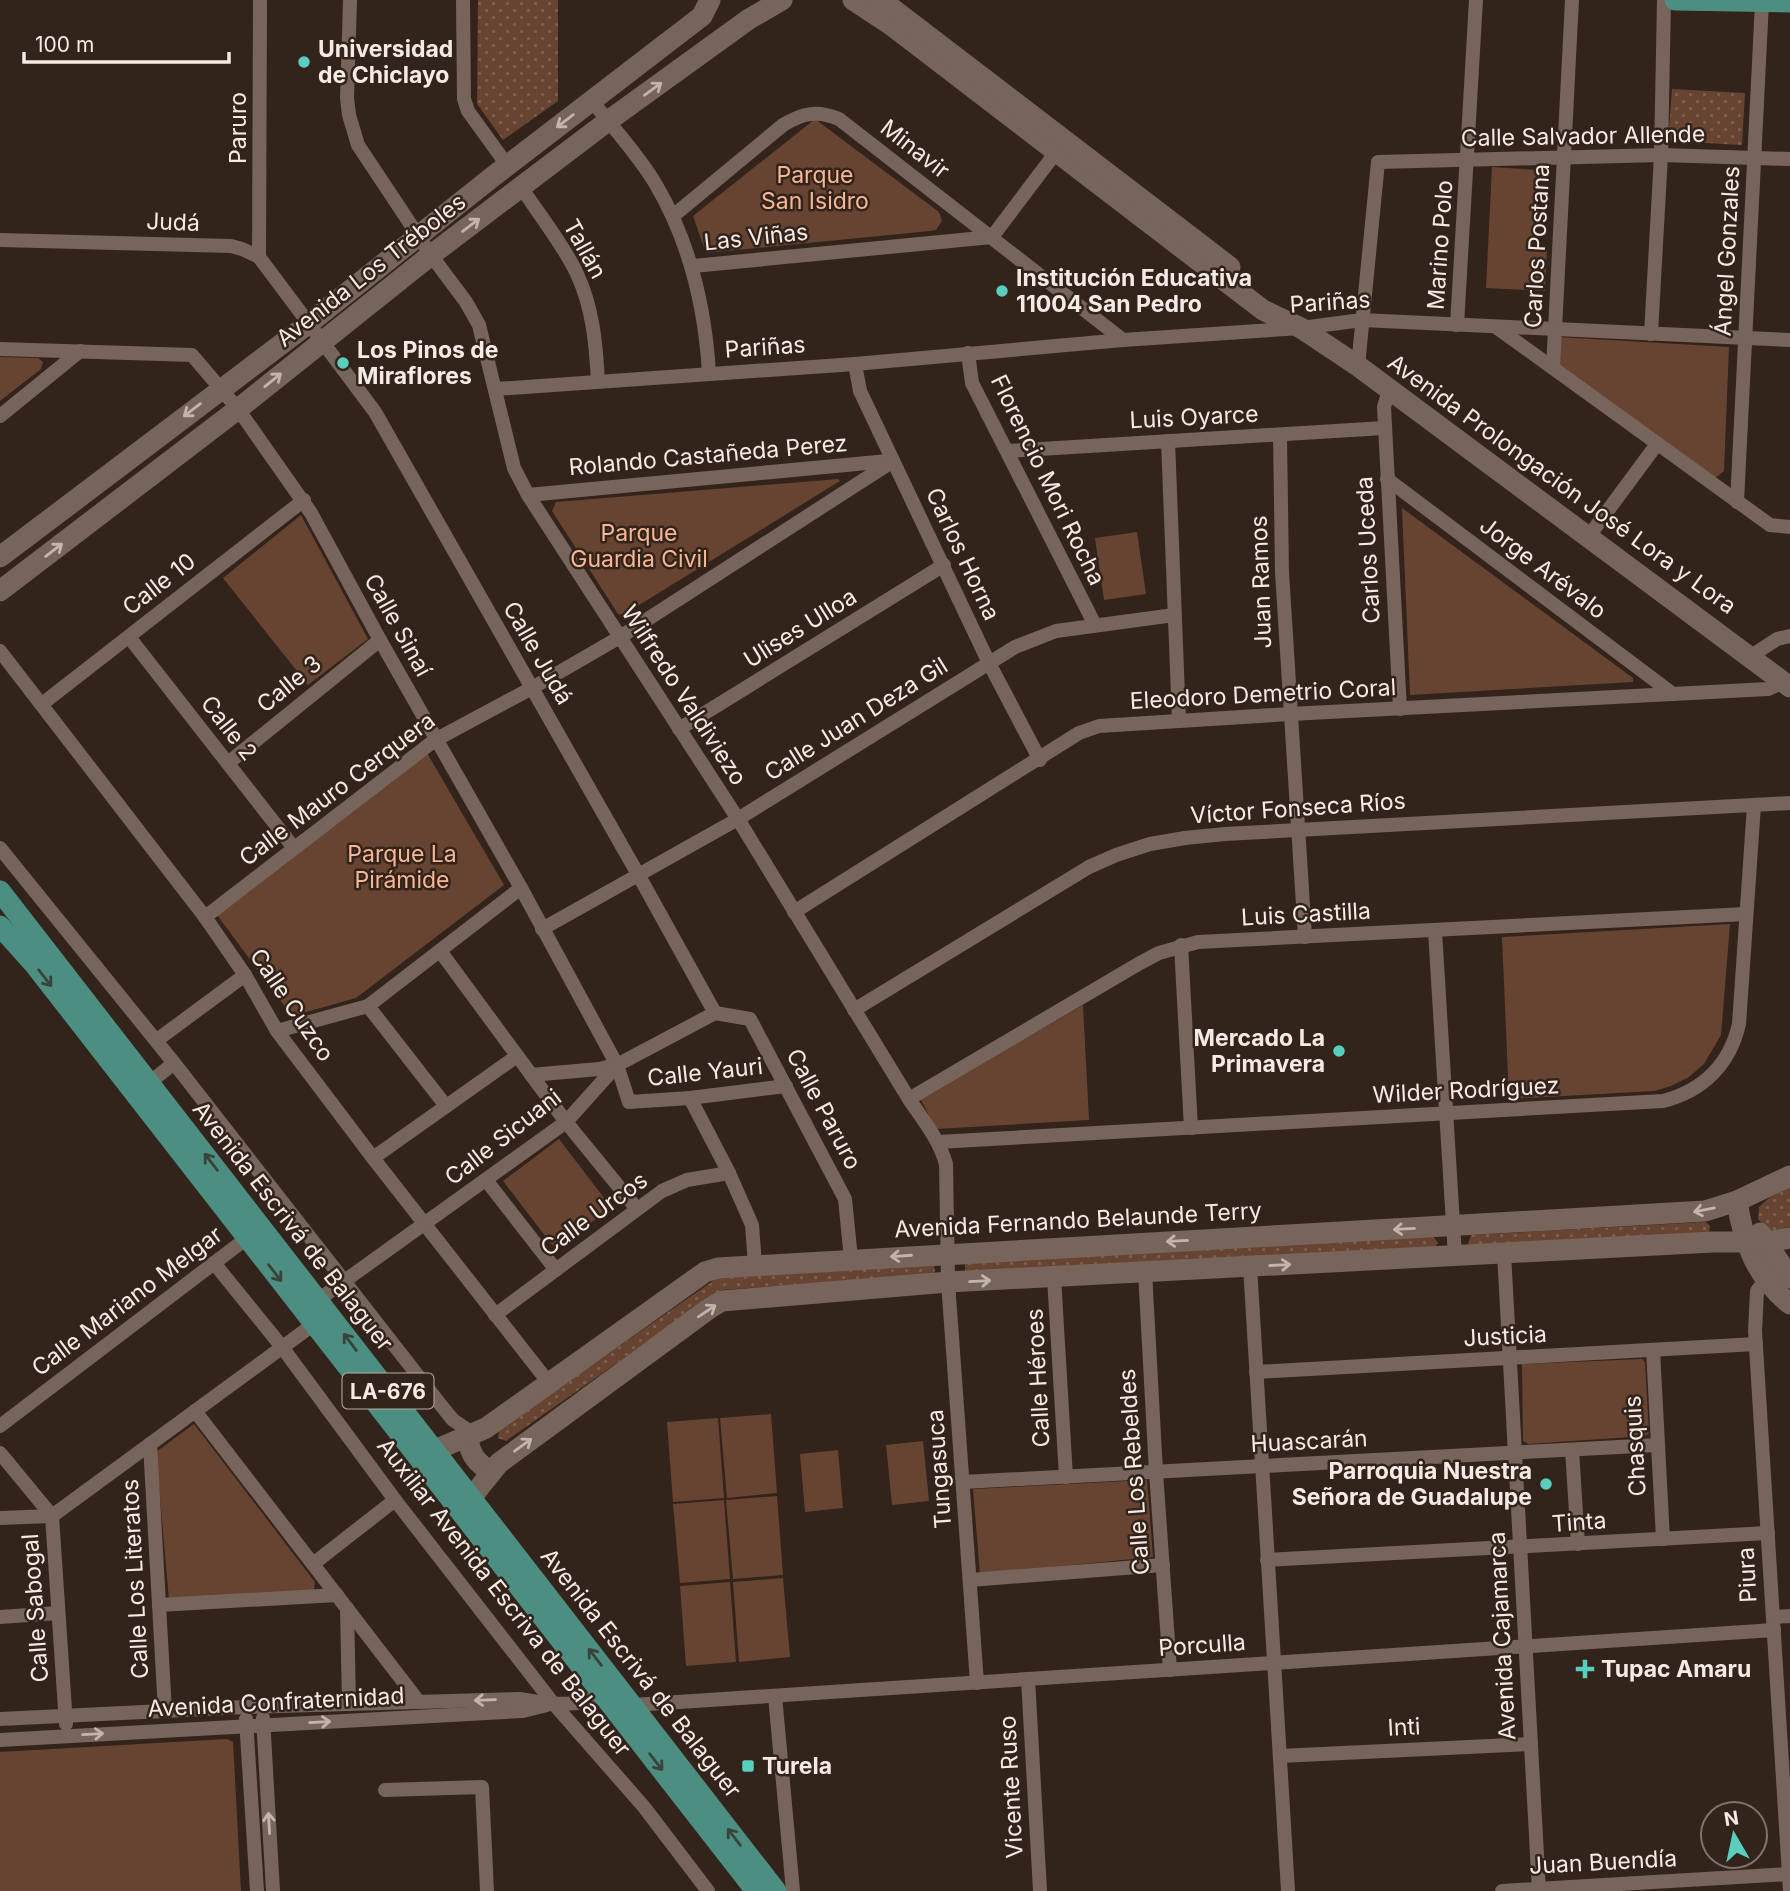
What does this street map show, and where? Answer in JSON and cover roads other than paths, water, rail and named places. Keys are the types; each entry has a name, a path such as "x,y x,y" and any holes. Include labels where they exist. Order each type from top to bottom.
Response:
{"main road":[{"name":"Avenida Los Tréboles","path":"0,592 238,409 417,236 702,16 710,0"},
{"name":"Avenida Los Tréboles","path":"0,557 220,389 315,332 431,256 608,121 749,19 782,0"},
{"name":"Avenida Prolongación José Lora y Lora","path":"853,0 1061,147"},
{"name":"Avenida Prolongación José Lora y Lora","path":"881,0 1263,310 1301,328 1358,366 1787,685"},
{"path":"1675,0 1790,2"},
{"name":"Avenida Escrivá de Balaguer","path":"0,891 318,1300 427,1456 603,1693 755,1891"},
{"name":"Avenida Escrivá de Balaguer","path":"0,926 35,965 314,1324 427,1456"},
{"name":"Avenida Fernando Belaunde Terry","path":"427,1456 471,1436 705,1272 718,1268 1705,1211 1737,1201 1790,1176"},
{"path":"1737,1201 1756,1242 1778,1273 1776,1293 1790,1304"},
{"path":"464,1504 492,1471 510,1455 722,1301 948,1282 1756,1242 1790,1238"},
{"path":"471,1436 468,1445 476,1461 492,1471"},
{"name":"Avenida Escrivá de Balaguer","path":"464,1504 633,1705 776,1891"}],"street":[{"name":"Paruro","path":"259,257 260,0"},
{"name":"Wilfredo Valdiviezo","path":"350,0 348,98 352,129 368,164 466,302 479,325 514,468 528,495 738,820 938,1142 946,1164 947,1253"},
{"path":"463,0 464,99 468,111 507,165"},
{"name":"Marino Polo","path":"1457,325 1476,0"},
{"name":"Carlos Postana","path":"1553,368 1572,0"},
{"path":"1651,334 1661,155 1664,0"},
{"name":"Ángel Gonzales","path":"1737,502 1762,2"},
{"path":"593,101 655,182 673,216 693,266 705,326 709,373"},
{"name":"Minavir","path":"673,216 783,125 797,117 815,112 839,119 1123,340"},
{"path":"992,237 1061,147"},
{"name":"Calle Salvador Allende","path":"1362,320 1378,162 1661,155 1790,159"},
{"name":"Tallán","path":"522,187 577,273 588,303 596,341 598,381"},
{"name":"Las Viñas","path":"693,266 992,237"},
{"name":"Judá","path":"0,240 230,246 259,257"},
{"path":"259,257 315,332"},
{"path":"1358,366 1362,320"},
{"name":"Pariñas","path":"496,389 855,364 1123,340 1301,328 1362,320 1790,340"},
{"path":"1496,327 1770,525 1790,527"},
{"name":"Calle Judá","path":"315,332 375,412 715,1013"},
{"name":"Calle Sinaí","path":"0,349 192,355 238,409 304,500 617,1065 629,1102"},
{"path":"0,415 80,351"},
{"name":"Florencio Mori Rocha","path":"968,354 972,383 1095,625"},
{"name":"Carlos Horna","path":"855,364 860,391 989,663 1040,760"},
{"name":"Carlos Uceda","path":"1390,390 1384,407 1384,428 1400,709"},
{"name":"Luis Oyarce","path":"1007,451 1384,428"},
{"name":"Juan Ramos","path":"1280,435 1282,572 1305,937"},
{"path":"1168,441 1180,721"},
{"path":"1589,536 1657,444"},
{"name":"Calle Mauro Cerquera","path":"205,917 435,740 620,637 893,461"},
{"name":"Rolando Castañeda Perez","path":"528,495 893,461"},
{"name":"Jorge Arévalo","path":"1387,479 1673,694"},
{"name":"Calle 10","path":"42,704 304,500"},
{"name":"Ulises Ulloa","path":"679,729 944,565"},
{"name":"Calle Juan Deza Gil","path":"542,929 738,820 989,663 1038,636 1056,631 1174,615"},
{"path":"1751,656 1777,639 1790,636"},
{"name":"Calle 2","path":"129,637 294,848"},
{"name":"Calle 3","path":"228,763 380,640"},
{"name":"Calle Cuzco","path":"0,651 205,917 245,975 278,1031 373,1158 549,1383"},
{"name":"Eleodoro Demetrio Coral","path":"794,912 1040,760 1079,733 1099,726 1290,713 1768,689 1787,685"},
{"name":"Víctor Fonseca Ríos","path":"854,1010 1063,881 1116,855 1185,838 1790,803"},
{"name":"Wilder Rodríguez","path":"938,1142 1446,1115 1663,1101 1680,1097 1697,1088 1714,1073 1735,1042 1739,1024 1754,805"},
{"name":"Avenida Escrivá de Balaguer","path":"0,848 157,1040 440,1404 471,1436"},
{"path":"278,1031 368,1006 521,888"},
{"name":"Luis Castilla","path":"909,1099 1140,963 1181,945 1746,914"},
{"path":"1435,931 1455,1256"},
{"path":"1181,945 1191,1128"},
{"path":"440,951 566,1122 637,1209"},
{"path":"157,1040 245,975"},
{"path":"368,1006 446,1106"},
{"name":"Calle Sicuani","path":"318,1300 566,1122 617,1065 715,1013"},
{"name":"Calle Paruro","path":"715,1013 750,1019 845,1199 850,1259"},
{"path":"373,1158 517,1056"},
{"path":"149,1083 174,1063"},
{"path":"531,1075 617,1065"},
{"name":"Calle Yauri","path":"629,1102 690,1098 786,1086"},
{"path":"690,1098 729,1173 752,1225 755,1265"},
{"name":"Calle Urcos","path":"495,1315 673,1185 729,1173"},
{"path":"486,1180 556,1270"},
{"name":"Calle Mariano Melgar","path":"0,1426 247,1238"},
{"name":"Tungasuca","path":"947,1253 977,1683"},
{"name":"Avenida Cajamarca","path":"1504,1253 1539,1890"},
{"name":"Auxiliar Avenida Escriva de Balaguer","path":"214,1263 282,1347 395,1500 553,1703 644,1807 708,1891"},
{"path":"1250,1266 1288,1891"},
{"name":"Calle Los Rebeldes","path":"1145,1272 1170,1670"},
{"name":"Piura","path":"1778,1273 1757,1291 1756,1344 1773,1624 1785,1731 1790,1891"},
{"name":"Calle Héroes","path":"1055,1277 1066,1477"},
{"path":"0,1518 52,1516 314,1324"},
{"name":"Justicia","path":"1256,1372 1756,1344"},
{"name":"Chasquis","path":"1653,1350 1663,1539"},
{"path":"195,1411 419,1702"},
{"name":"Calle Los Literatos","path":"150,1444 165,1711"},
{"name":"Huascarán","path":"963,1482 1657,1445"},
{"path":"1572,1450 1578,1544"},
{"name":"Calle Sabogal","path":"0,1453 52,1516 67,1736"},
{"path":"313,1564 395,1500"},
{"name":"Tinta","path":"1267,1560 1768,1533"},
{"path":"970,1580 1163,1565"},
{"path":"159,1605 337,1595"},
{"path":"347,1608 349,1704"},
{"path":"0,1617 58,1613"},
{"name":"Porculla","path":"633,1705 1525,1647 1773,1624 1790,1616"},
{"name":"Vicente Ruso","path":"1028,1679 1040,1891"},
{"name":"Avenida Confraternidad","path":"0,1719 262,1706 520,1699 553,1703 584,1702 603,1693"},
{"path":"775,1696 793,1891"},
{"name":"Avenida Confraternidad","path":"0,1740 523,1712 553,1703"},
{"path":"262,1706 273,1891"},
{"path":"245,1707 257,1891"},
{"name":"Inti","path":"1280,1756 1531,1744"},
{"path":"385,1790 482,1787 487,1891"},
{"name":"Juan Buendía","path":"1502,1891 1789,1874"}],"place":[{"name":"Universidad de Chiclayo","path":"304,62"},
{"name":"Institución Educativa 11004 San Pedro","path":"1002,291"},
{"name":"Los Pinos de Miraflores","path":"343,363"},
{"name":"Mercado La Primavera","path":"1339,1051"},
{"name":"Parroquia Nuestra Señora de Guadalupe","path":"1546,1484"},
{"name":"Tupac Amaru","path":"1585,1669"},
{"name":"Turela","path":"748,1766"}],"park label":[{"name":"Parque San Isidro","path":"815,188"},
{"name":"Parque Guardia Civil","path":"639,546"},
{"name":"Parque La Pirámide","path":"402,867"}]}
